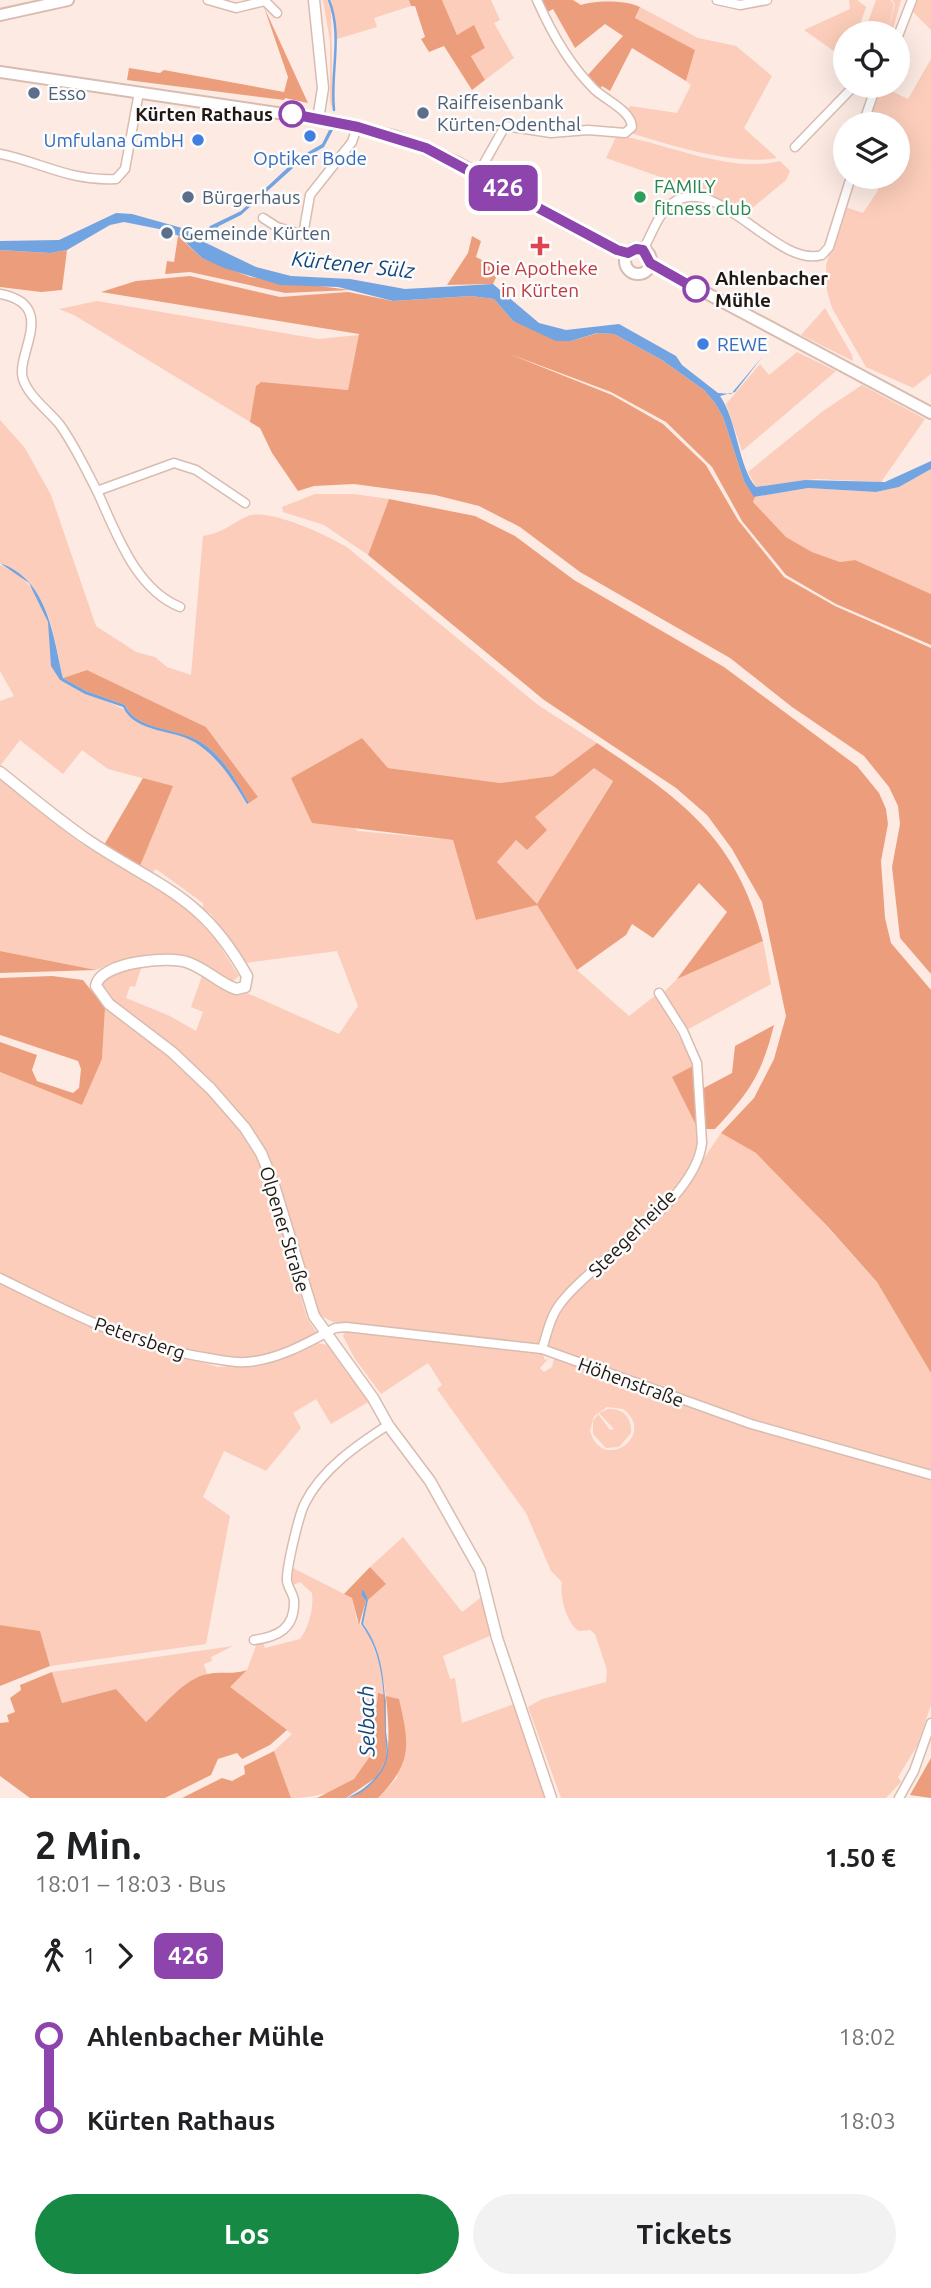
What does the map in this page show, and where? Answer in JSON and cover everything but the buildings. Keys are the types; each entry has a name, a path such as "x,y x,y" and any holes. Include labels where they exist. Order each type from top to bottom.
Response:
{"main road":[{"path":"0,15 68,0"},
{"path":"0,72 318,119 410,142 478,174 601,242 628,253 636,249 643,250 650,263 931,414"},
{"path":"628,253 626,265 632,273 645,272 650,263"}],"street":[{"path":"208,0 236,8 265,1 278,13"},
{"path":"314,0 323,88 318,119"},
{"path":"478,174 505,126 566,134 588,131 625,133 632,127 628,116 594,89 571,61 537,0"},
{"path":"717,0 740,5 767,0"},
{"path":"904,21 912,0"},
{"path":"0,154 43,169 97,180 116,179 125,169 139,92"},
{"path":"795,147 842,98"},
{"path":"263,218 276,226 303,234 310,195 352,142 357,127"},
{"path":"643,250 666,209 681,198 691,197 708,200 746,220 795,255 811,258 822,256 829,247 847,189"},
{"path":"0,294 20,303 28,313 32,335 22,362 22,377 69,438 142,576 164,600 180,607"},
{"path":"97,491 174,463 196,470 245,503"},
{"name":"Olpener Straße","path":"0,772 84,837 191,904 211,923 247,976 245,986 236,989 188,962 176,959 122,966 104,972 97,980 96,986 103,997 183,1062 235,1115 254,1140 273,1182 308,1304 325,1334 356,1373 388,1425 430,1481 480,1570 509,1676 551,1798"},
{"name":"Steegerheide","path":"542,1349 553,1316 565,1298 656,1215 689,1175 700,1156 702,1143 697,1063 659,993"},
{"name":"Petersberg","path":"0,1278 127,1337 196,1356 244,1363 279,1355 325,1334"},
{"name":"Höhenstraße","path":"325,1334 346,1327 542,1349 751,1424 931,1475"},
{"path":"254,1640 280,1635 288,1629 294,1601 287,1583 288,1565 307,1499 348,1453 388,1425"},
{"path":"899,1798 914,1771 931,1723"}],"shaded area":[{"path":"323,0 327,0 331,10 333,109 330,102 330,41"},
{"path":"331,0 409,0 411,6 374,18 377,27 337,39"},
{"path":"409,0 442,0 457,35 474,25 485,48 471,56 485,80 472,90 444,46 429,52 421,39 425,37 415,6 411,6"},
{"path":"442,0 491,0 500,20 494,23 514,58 485,80 471,55 485,48 474,26 457,35"},
{"path":"541,0 573,0 581,5 619,2 640,7 635,18 695,50 686,81 632,48 610,91 602,86 599,91 586,77 623,36 605,24 575,48 553,9 546,13"},
{"path":"849,0 857,0 866,7 861,21 833,21 833,51 804,30 850,9"},
{"path":"876,0 890,0 894,4 890,21 868,21"},
{"path":"892,0 901,0 895,21 891,21 895,4"},
{"path":"914,0 931,0 931,30 912,11"},
{"path":"264,7 308,103 127,80 129,68 160,73 164,70 284,92 288,77"},
{"path":"640,7 698,38 736,46 772,76 744,128 777,158 760,160 722,157 630,133 627,112 630,106 677,113 691,85 686,81 695,50 635,18"},
{"path":"931,59 931,374 913,388 866,367 832,308 827,291 826,265 845,207 863,213 878,189 910,189 910,112 871,112 876,98 908,99"},
{"path":"617,135 720,161 761,164 780,161 790,171 786,180 744,215 715,196 606,158"},
{"path":"178,236 202,258 250,277 350,290 285,293 190,272 165,274 167,261 174,262"},
{"path":"472,236 481,241 476,257 500,269 493,284 447,285 468,253"},
{"path":"0,250 50,253 67,250 62,290 41,292 0,287"},
{"path":"190,276 280,297 348,292 393,301 471,296 494,299 513,321 571,341 598,333 614,334 662,360 704,390 723,417 744,481 755,497 753,502 786,537 812,552 840,562 855,560 931,594 931,645 836,604 786,575 742,521 712,467 666,422 611,392 507,353 612,395 663,424 706,465 738,520 784,577 835,606 931,648 931,974 900,938 892,867 900,824 898,806 889,787 864,756 792,707 730,658 580,572 520,527 479,506 435,495 354,484 314,486 298,491 272,453 260,428 250,422 256,386 261,382 348,390 359,334 101,292 136,281"},
{"path":"97,301 318,339 359,335 348,390 258,383 250,422 74,315 59,309"},
{"path":"825,308 852,355 853,361 801,335"},
{"path":"797,352 836,371 742,451 726,404 760,364 769,375"},
{"path":"862,385 925,419 881,482 816,479 756,487 748,472 823,411"},
{"path":"0,420 25,448 51,495 96,626 136,652 155,657 167,667 191,675 203,536 221,531 248,516 270,516 314,530 348,548 538,705 597,743 553,776 500,783 388,768 362,738 291,778 358,831 453,840 477,920 536,904 497,862 516,839 527,850 534,818 594,767 613,780 537,905 577,970 629,1016 656,995 695,1065 699,1150 695,1161 654,1213 572,1289 537,1345 333,1322 318,1314 311,1299 283,1196 271,1166 247,1123 185,1056 104,992 101,983 116,972 141,968 135,987 130,986 126,998 170,1016 196,1031 203,1012 191,1007 202,976 234,994 247,993 339,1034 358,1006 337,951 245,963 211,914 203,909 203,903 156,869 152,873 140,866 172,786 108,769 82,750 63,774 20,740 0,766 0,701 14,696 0,671 0,565 24,580 41,603 50,630 53,665 60,680 198,743 228,772 247,804 258,797 206,727 87,670 63,678 52,627 39,596 29,582 16,571 0,563"},
{"path":"931,469 931,594 855,560 840,562 812,552 786,537 753,502 755,497 808,488 876,492 899,487"},
{"path":"315,494 354,494 389,499 368,555 324,525 283,512 282,507"},
{"path":"389,499 475,516 515,536 574,580 724,667 857,766 879,793 886,809 888,824 881,861 885,918 891,943 931,990 931,1373 877,1282 756,1153 721,1133 754,1098 774,1059 786,1016 762,902 732,849 707,815 676,788 544,700 368,555"},
{"path":"87,670 206,727 258,797 249,803 233,776 206,745 188,736 147,724 131,713 125,705 86,691 63,678"},
{"path":"362,738 388,768 500,783 553,776 597,743 655,783 702,824 738,874 752,905 763,941 677,979 727,912 699,883 653,938 632,924 626,935 577,970 537,905 476,920 453,840 312,823 291,778","holes":["594,768 613,781 537,904 497,862 516,840 527,850 547,830 535,817"]},
{"path":"143,778 173,786 140,866 104,845"},
{"path":"0,780 80,843 181,902 216,940 239,976 232,982 195,959 175,954 112,963 96,970 0,951"},
{"path":"763,941 771,984 685,1031 662,994 677,979"},
{"path":"0,951 96,970 0,973"},
{"path":"52,976 83,980 105,1008 102,1059 82,1105 0,1072 0,1042 37,1055 32,1070 37,1081 73,1093 79,1088 81,1069 78,1061 0,1035 0,978"},
{"path":"105,1008 191,1076 229,1115 245,1137 259,1161 274,1198 307,1318 317,1333 310,1338 275,1352 247,1359 176,1350 114,1329 0,1273 0,1072 82,1105 102,1059"},
{"path":"774,1025 753,1082 715,1129 704,1129 702,1089 732,1073 735,1046"},
{"path":"695,1065 698,1129 672,1077"},
{"path":"721,1133 756,1153 782,1177 877,1282 906,1327 931,1373 931,1472 752,1421 548,1347 551,1329 568,1301 658,1217 688,1182"},
{"path":"0,1283 119,1338 218,1367 259,1363 317,1343 328,1345 370,1401 331,1424 316,1399 293,1413 301,1428 266,1471 224,1451 203,1497 230,1516 206,1644 50,1666 40,1631 0,1625"},
{"path":"345,1331 542,1353 545,1360 549,1358 540,1368 544,1372 552,1367 554,1358 558,1359 748,1428 931,1479 931,1705 917,1746 898,1777 901,1782 886,1798 561,1798 528,1707 542,1699 606,1682 607,1670 595,1634 590,1630 579,1631 571,1622 563,1602 562,1582 551,1571 526,1513 437,1389 442,1385 428,1363 381,1394 355,1359 343,1336","holes":["607,1407 623,1409 632,1419 634,1429 631,1439 615,1450 605,1449 596,1443 590,1431 594,1416"]},
{"path":"608,1409 622,1412 630,1422 631,1433 619,1447 606,1448 593,1434 593,1421 598,1414 610,1430 614,1429 599,1413"},
{"path":"403,1537 462,1612 483,1596 492,1635 443,1656 450,1679 455,1678 462,1723 514,1704 545,1798 378,1798 397,1778 399,1700 386,1696 376,1649 363,1624 368,1600 385,1584 370,1567"},
{"path":"291,1567 352,1598 357,1621 368,1633 380,1665 385,1695 378,1694 373,1747 366,1765 358,1775 327,1793 291,1798 274,1751 292,1734 229,1687 247,1670 257,1643 263,1642 265,1648 300,1639 306,1629 312,1593 300,1582 293,1585"},
{"path":"370,1567 386,1584 368,1600 363,1594 364,1589 361,1595 366,1601 359,1625 352,1598 344,1594"},
{"path":"0,1625 40,1631 50,1666 0,1686"},
{"path":"233,1646 211,1657 212,1661 204,1664 207,1674 183,1687 146,1722 116,1689 62,1703 52,1672"},
{"path":"247,1670 230,1687 287,1730 270,1745 242,1759 237,1753 218,1759 211,1775 165,1798 30,1798 0,1776 0,1723 9,1722 7,1715 15,1712 10,1698 21,1690 20,1685 52,1672 62,1703 116,1689 146,1722 191,1681 213,1673"},
{"path":"378,1693 385,1695 386,1700 386,1759 377,1777 346,1798 317,1798 354,1779 371,1755"},
{"path":"386,1696 399,1699 406,1742 402,1764 378,1798 350,1798 365,1788 382,1767 388,1742"},
{"path":"274,1751 291,1798 182,1798 222,1778 232,1781 245,1774 244,1766"},
{"path":"931,1758 931,1798 910,1795"}],"water":[{"path":"329,130 333,130 324,147 303,159 241,215 219,226 204,242 256,267 291,276 350,279 405,289 493,284 539,323 566,330 619,324 676,356 682,365 718,393 728,394 720,396 726,406 746,469 756,487 805,480 885,482 931,461 931,469 899,487 876,492 808,488 754,497 744,481 723,417 704,390 662,360 614,334 597,333 571,341 556,341 513,321 494,299 471,296 393,301 338,287 280,285 224,268 202,258 179,236 164,230 124,222 110,225 67,250 50,253 0,250 0,241 59,240 116,213 132,214 182,228 200,238 210,226 241,211 298,158 322,144"},
{"path":"763,356 735,392 732,393"},
{"path":"0,563 29,582 38,596 51,627 63,678 86,691 125,705 130,713 147,724 188,736 206,745 227,768 249,803 247,804 220,765 199,745 180,736 147,727 129,716 123,707 85,694 60,680 51,666 48,622 29,583"},
{"path":"363,1589 368,1600 363,1624 376,1648 383,1676 388,1756 382,1772 371,1784 359,1794 346,1798 374,1779 385,1762 386,1754 381,1674 374,1648 361,1624 366,1601 361,1595"}],"waterway":[{"path":"329,0 336,41 334,110"}],"bus line":[{"name":"426","path":"292,114 394,136 426,148 617,250 628,253 636,249 643,250 648,254 650,263 696,289"}],"place":[{"name":"Esso","path":"34,93"},
{"name":"Raiffeisenbank Kürten-Odenthal","path":"423,113"},
{"name":"Kürten Rathaus","path":"292,114"},
{"name":"Optiker Bode","path":"310,136"},
{"name":"Umfulana GmbH","path":"198,140"},
{"name":"Bürgerhaus","path":"188,197"},
{"name":"FAMILY fitness club","path":"640,197"},
{"name":"Gemeinde Kürten","path":"167,233"},
{"name":"Die Apotheke in Kürten","path":"540,246"},
{"name":"Ahlenbacher Mühle","path":"696,289"},
{"name":"REWE","path":"703,344"}],"water label":[{"name":"Kürtener Sülz","path":"353,265"},
{"name":"Selbach","path":"367,1721"}]}
